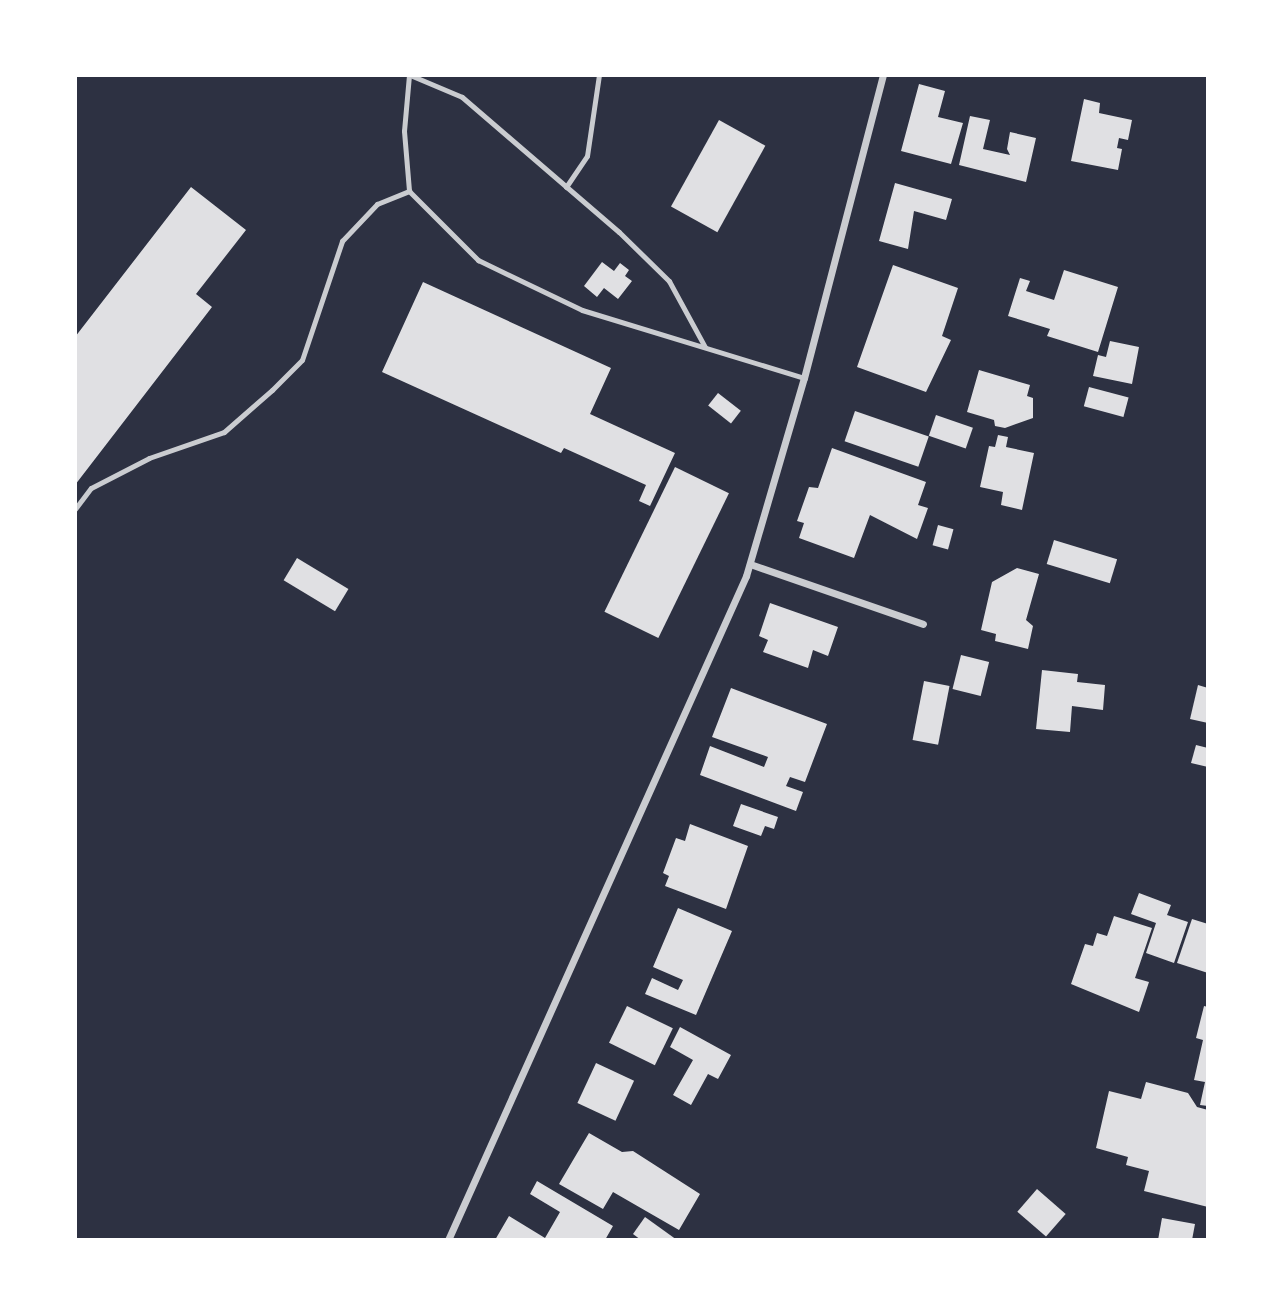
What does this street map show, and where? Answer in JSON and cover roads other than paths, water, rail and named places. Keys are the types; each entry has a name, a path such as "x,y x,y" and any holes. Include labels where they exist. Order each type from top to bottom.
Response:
{"street":[{"path":"448,1240 750,564 804,378 883,75"},
{"path":"750,564 923,624"}],"lane":[{"path":"705,347 669,281 462,97 410,75 404,131 409,191 478,260 582,310 804,378"},
{"path":"566,187 587,156 599,75"},
{"path":"75,509 91,488 149,458 224,432 272,390 302,360 342,241 377,204 409,191"}]}
